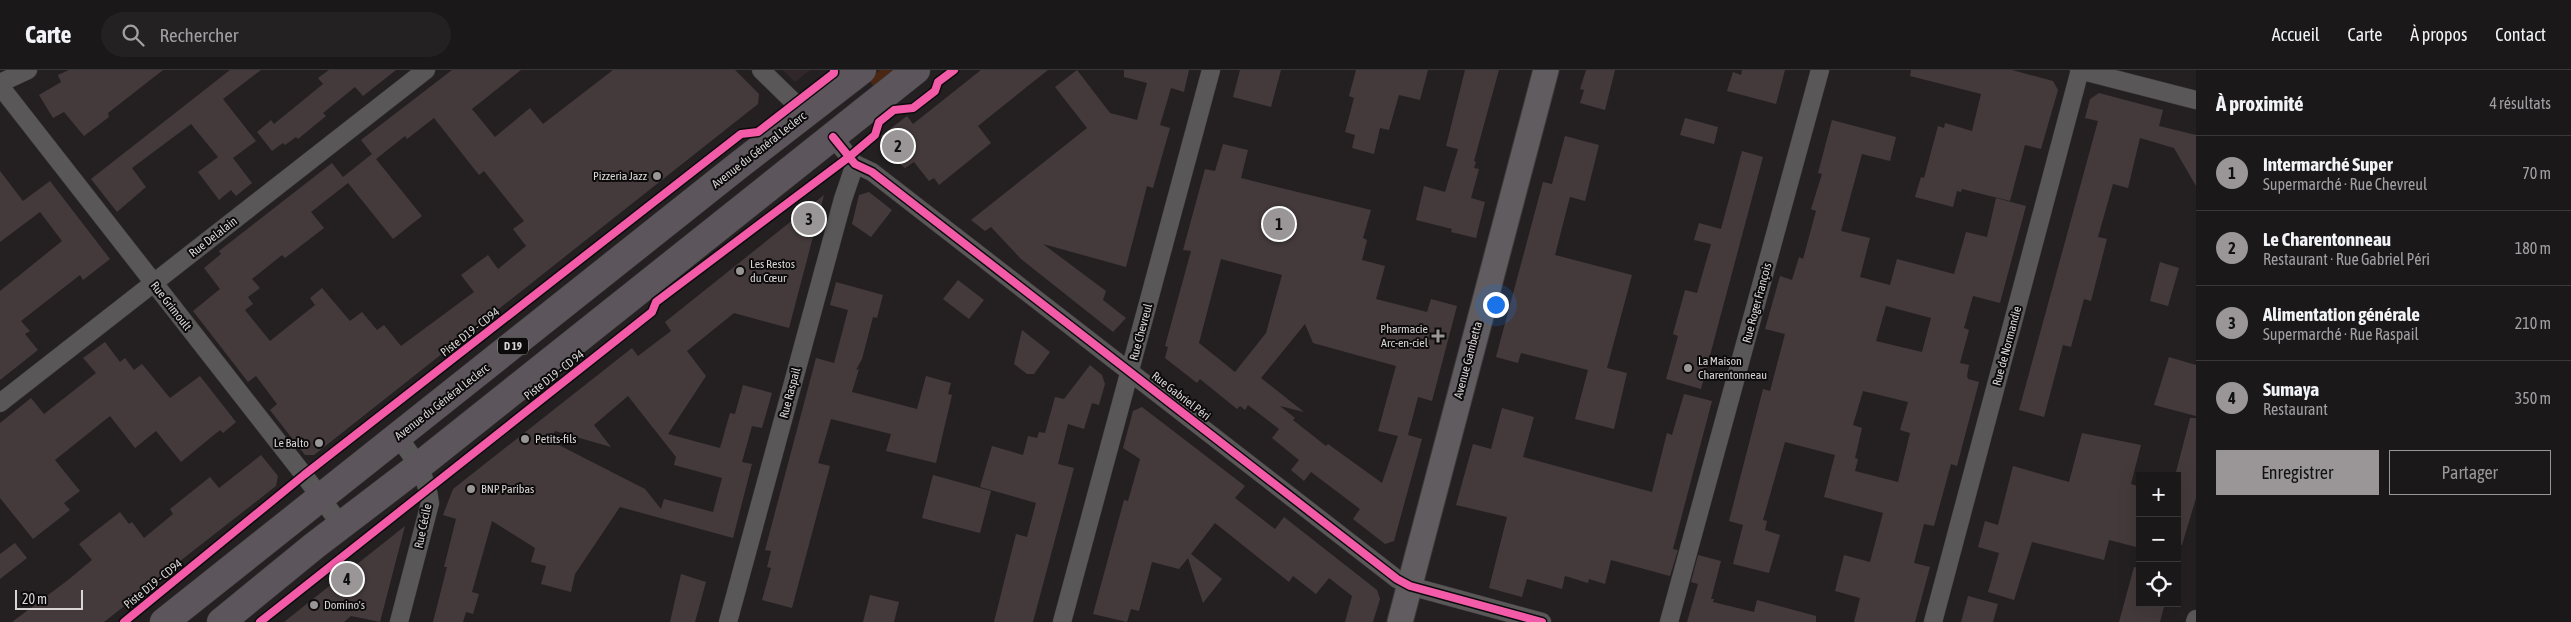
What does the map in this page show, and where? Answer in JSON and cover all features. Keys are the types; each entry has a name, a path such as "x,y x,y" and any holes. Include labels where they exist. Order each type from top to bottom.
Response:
{"main road":[{"name":"Avenue du Général Leclerc","path":"164,622 862,70"},
{"path":"221,622 916,70"},
{"path":"806,114 832,138"}],"street":[{"name":"Rue Grimoult","path":"28,70 0,85 341,525"},
{"name":"Rue Delalain","path":"0,403 426,70"},
{"path":"761,70 806,114"},
{"name":"Rue Chevreul","path":"1062,622 1211,70"},
{"name":"Avenue Gambetta","path":"1400,622 1546,70"},
{"name":"Rue Roger François","path":"1669,622 1820,70"},
{"path":"2080,70 2196,100"},
{"name":"Rue de Normandie","path":"1932,622 2080,70"},
{"name":"Rue Gabriel Péri","path":"832,138 855,164 872,172 1130,370 1397,579 1410,586 1542,622"},
{"name":"Rue Raspail","path":"728,622 843,199 855,164"},
{"name":"Rue Cécile","path":"398,437 420,465 428,488 429,510 399,622"}],"shaded area":[{"path":"783,70 810,70 795,82"},
{"path":"880,70 900,70 876,89 868,79"}],"building":[{"path":"69,70 163,70 108,113 109,117 84,136 64,112 53,118 39,95 61,82 58,75"},
{"path":"230,70 261,70 223,99 256,141 233,158 252,183 236,196 231,190 219,200 198,172 218,157 191,124 132,168 146,187 117,212 91,179"},
{"path":"329,70 396,70 363,96 355,87 323,113 326,116 298,139 296,137 285,145 283,143 272,151 257,132 271,120 274,124 323,84 318,78"},
{"path":"452,70 521,70 472,109 495,137 530,108 543,124 613,70 735,70 759,94 758,104 314,455 305,455 270,410 277,404 256,376 248,382 193,311 220,289 204,268 221,254 219,251 332,163 343,177 372,154 361,140","holes":["434,118 479,175 484,171 524,221 513,229 526,246 498,269 488,255 461,275 474,292 401,346 384,325 377,330 362,312 350,321 322,288 310,298 315,305 270,341 245,310 253,304 248,297 260,288 252,279 282,255 285,258 324,228 311,212 348,183 393,239 422,216 376,159 405,136 407,139"]},
{"path":"981,70 1048,70 978,126 991,143 939,185 934,178 929,181 914,162 905,168 887,155 887,144 881,136 907,116 913,124"},
{"path":"1077,70 1110,113 1137,120 1147,83 1151,84 1124,77 1124,70 1189,70 1184,92 1171,88 1160,125 1170,128 1153,188 1147,186 1126,267 1043,244 1106,291 1103,300 1126,318 1113,332 1021,259 991,227 985,231 971,220 1087,128 1055,87"},
{"path":"1240,70 1281,70 1271,107 1233,97"},
{"path":"1356,70 1428,70 1420,100 1399,95 1389,130 1380,128 1374,154 1352,148 1355,135 1345,132 1354,98 1349,96"},
{"path":"1465,70 1499,70 1474,161 1476,162 1474,168 1479,169 1471,198 1485,202 1476,238 1451,232 1452,229 1416,220 1424,186 1445,192 1458,149 1446,146"},
{"path":"1586,70 1615,70 1605,110 1580,103 1584,90 1580,89"},
{"path":"1742,70 1785,70 1776,104 1727,91 1733,72 1741,75"},
{"path":"1911,70 2012,70 2053,81 2058,90 2041,149 2025,145 2010,201 1962,189 1961,192 1957,191 1953,207 1915,197 1921,177 1924,178 1938,126 1944,128 1945,123 1972,131 1981,94 1910,76"},
{"path":"2099,93 2163,110 2159,126 2196,135 2196,186 2174,148 2140,138 2128,188 2113,184 2098,237 2107,239 2091,301 2084,299 2071,347 2063,345 2044,417 2019,410 2098,121 2085,118 2090,99"},
{"path":"1685,118 1718,127 1714,144 1680,135"},
{"path":"1832,120 1896,137 1890,161 1862,154 1841,231 1870,238 1860,277 1890,285 1897,259 1954,274 1966,232 1987,237 1996,198 2026,206 2000,303 1973,296 1964,328 1969,330 1960,363 1969,365 1968,379 1979,382 1957,466 1951,464 1934,526 1924,524 1914,563 1930,567 1915,622 1854,622 1860,598 1835,591 1844,555 1870,562 1883,513 1824,497 1835,455 1785,442 1763,520 1767,521 1765,530 1780,535 1769,573 1733,564 1743,525 1729,521 1763,389 1770,391 1785,334 1765,329 1780,276 1792,280 1799,257 1803,259 1816,211 1811,209 1822,174 1818,173","holes":["1886,306 1931,318 1922,352 1876,341","1863,391 1908,402 1900,430 1910,433 1898,482 1855,471 1858,459 1855,458 1862,428 1853,425"]},
{"path":"1565,136 1599,145 1585,201 1570,197 1555,255 1632,275 1607,368 1627,373 1614,429 1575,419 1588,370 1521,353 1518,363 1496,357 1543,182 1552,184"},
{"path":"1223,144 1248,150 1241,178 1371,210 1363,238 1367,240 1362,260 1385,266 1376,299 1427,312 1431,299 1457,306 1432,401 1418,397 1408,435 1422,439 1394,541 1385,544 1353,519 1360,509 1311,472 1304,481 1291,470 1299,460 1272,438 1279,429 1248,405 1245,410 1240,406 1237,409 1200,379 1197,383 1165,358 1168,347 1165,346 1191,251 1183,250 1205,169 1215,171","holes":["1221,259 1282,275 1266,333 1235,372 1199,343","1305,324 1313,343 1396,366 1378,431 1398,436 1382,483 1328,444 1326,446 1293,420 1295,418 1280,406 1304,412 1261,378"]},
{"path":"1742,151 1763,157 1701,389 1666,379 1678,336 1673,334 1685,290 1697,293 1711,244 1694,240 1699,223 1721,229"},
{"path":"0,171 23,201 50,181 110,259 83,280 80,275 21,321 30,331 25,334 38,350 0,380 0,291 62,241 40,212 0,242"},
{"path":"869,192 892,210 871,237 852,224 859,195"},
{"path":"824,195 789,328 734,313 687,351 706,376 668,434 720,448 730,413 735,414 743,385 772,393 762,428 752,426 742,462 752,464 733,538 620,507 575,574 571,592 541,584 546,566 531,562 535,548 492,521 472,592 479,594 473,614 466,612 463,622 433,622 447,567 444,567 456,519 443,515 453,489 632,348 638,356 671,331 665,322","holes":["628,396 676,457 674,465 722,478 713,512 664,499 661,509 645,489 551,441 555,431 611,447 594,425"]},
{"path":"2160,262 2179,268 2168,306 2150,301"},
{"path":"958,280 984,300 969,319 943,299"},
{"path":"836,282 883,295 877,318 873,317 862,359 856,370 859,369 852,392 917,409 926,376 951,383 948,394 952,395 936,463 886,451 891,434 831,419 818,463 830,466 792,608 762,600 771,568 767,567 771,551 765,550 816,358 834,363 848,310 830,305"},
{"path":"1022,330 1050,352 1034,374 1027,374 1014,364"},
{"path":"105,342 120,362 125,358 134,370 142,364 170,398 200,376 236,422 223,433 220,430 181,462 156,431 135,448 110,416 55,460 80,491 64,503 70,510 33,539 0,498 0,423 31,398 44,414 96,373 83,358"},
{"path":"2169,357 2196,365 2196,416 2154,405"},
{"path":"1090,365 1102,375 1105,384 1099,405 1092,403 1084,429 1068,424 1058,464 1074,468 1033,622 994,622 1016,534 1027,537 1036,503 980,487 992,446 1023,455 1028,436 1037,438 1039,432 1045,433 1055,397 1064,399"},
{"path":"1684,394 1712,401 1673,549 1678,550 1670,576 1611,560 1605,584 1589,579 1588,583 1565,576 1562,589 1527,579 1522,597 1489,588 1507,517 1456,505 1473,444 1491,449 1502,408 1534,417 1523,457 1652,492 1667,433 1672,435"},
{"path":"1142,407 1245,486 1235,498 1275,529 1284,517 1377,590 1380,599 1373,622 1345,622 1352,596 1329,578 1316,594 1293,576 1289,582 1215,523 1191,554 1222,579 1203,603 1188,558 1179,569 1152,562 1139,611 1131,609 1127,622 1093,614 1124,500 1128,501 1140,459 1123,448 1133,411"},
{"path":"2190,418 2196,418 2196,498 2182,545 2181,472 2176,472"},
{"path":"2082,433 2141,445 2131,484 2136,486 2136,547 2109,540 2104,560 2032,542 2014,600 1988,592 1999,553 1978,547 1985,521 1998,525 2013,466 2069,482"},
{"path":"261,455 278,476 276,486 143,590 148,596 130,609 127,604 104,622 12,622 92,560 79,544 120,512 129,524 132,522 144,538 173,514 170,509 210,477 219,488"},
{"path":"933,475 991,491 980,533 922,518"},
{"path":"405,526 380,622 351,616 344,622 284,622"},
{"path":"15,543 27,558 0,579 0,554"},
{"path":"1698,555 1721,561 1711,599 1714,599 1713,602 1754,612 1757,600 1816,616 1816,622 1687,622 1698,584 1691,582"},
{"path":"2134,567 2136,567 2136,607 2164,607 2160,622 2119,622"},
{"path":"681,574 706,582 695,622 670,622"},
{"path":"870,595 899,602 894,622 863,622"},
{"path":"1968,596 1998,604 1993,622 1961,622"}],"cycle path":[{"name":"Piste D19 - CD94","path":"124,622 304,475 741,134 758,132 834,73 834,70"},
{"name":"Piste D19 - CD 94","path":"260,622 652,312 656,302 849,157 875,135 879,122 894,110 913,108 935,91 938,82 954,70"},
{"path":"833,137 855,164 872,172 1397,579 1410,586 1542,622"}],"place":[{"name":"Le Charentonneau","path":"898,146"},
{"name":"Pizzeria Jazz","path":"657,176"},
{"name":"Alimentation générale","path":"809,219"},
{"name":"Intermarché Super","path":"1279,224"},
{"name":"Les Restos du Cœur","path":"740,271"},
{"name":"Pharmacie Arc-en-ciel","path":"1438,336"},
{"name":"La Maison Charentonneau","path":"1688,368"},
{"name":"Petits-fils","path":"525,439"},
{"name":"Le Balto","path":"319,443"},
{"name":"BNP Paribas","path":"471,489"},
{"name":"Sumaya","path":"347,579"},
{"name":"Domino's","path":"314,605"}]}
